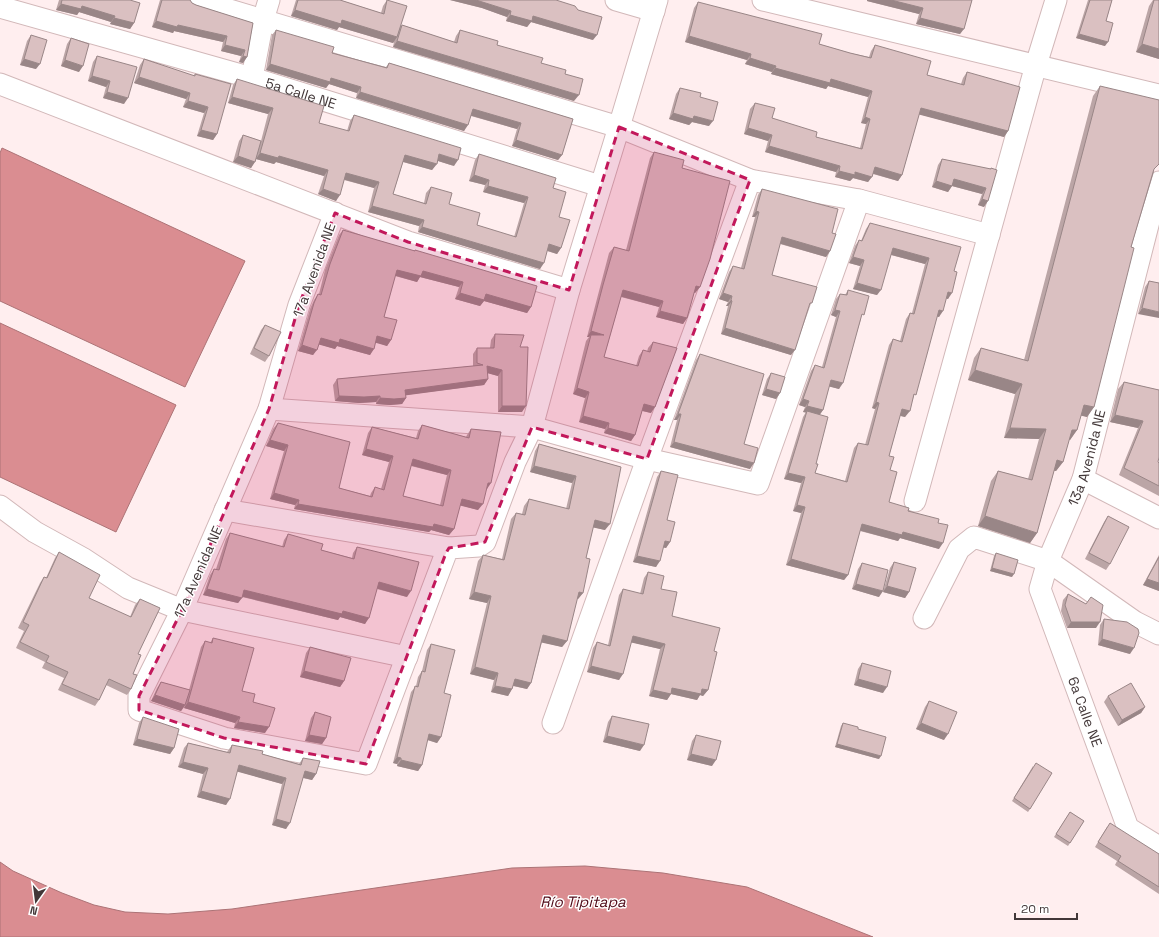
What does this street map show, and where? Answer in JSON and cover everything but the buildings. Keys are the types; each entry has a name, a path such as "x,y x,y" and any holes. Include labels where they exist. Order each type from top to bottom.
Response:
{"street":[{"path":"196,0 619,127 750,180 859,200 989,235"},
{"path":"252,78 263,20 269,0"},
{"path":"225,510 449,548 479,546 485,542 515,462 532,427 569,290 655,5 616,0"},
{"path":"763,0 1159,95"},
{"path":"915,501 1036,65 1056,0"},
{"name":"5a Calle NE","path":"0,7 252,78 600,186"},
{"path":"0,84 408,242 569,290"},
{"path":"553,723 647,459 750,180"},
{"name":"13a Avenida NE","path":"1048,561 1083,479 1159,182"},
{"path":"269,409 532,427 647,459 758,484 859,200"},
{"name":"17a Avenida NE","path":"335,213 299,305 269,409 182,610 139,696 139,710 224,738 366,764 407,657"},
{"path":"1083,479 1159,518"},
{"path":"0,506 35,532 84,559 128,588 182,610 407,657 449,548"},
{"path":"924,618 959,549 974,537 1048,561 1135,622 1159,634"},
{"name":"6a Calle NE","path":"1048,561 1040,588 1128,828 1159,847"}],"highlighted area":[{"path":"619,127 750,180 647,459 532,427 485,542 449,548 446,553 366,764 224,738 139,710 139,696 182,610 269,409 299,305 335,213 408,242 569,290"}],"water":[{"path":"2,148 245,261 185,387 0,301 0,153"},
{"path":"0,323 176,405 116,532 0,477"},
{"name":"Río Tipitapa","path":"0,862 13,871 62,893 94,905 125,912 168,914 232,909 512,868 585,866 663,873 747,887 873,937 0,937"}]}
